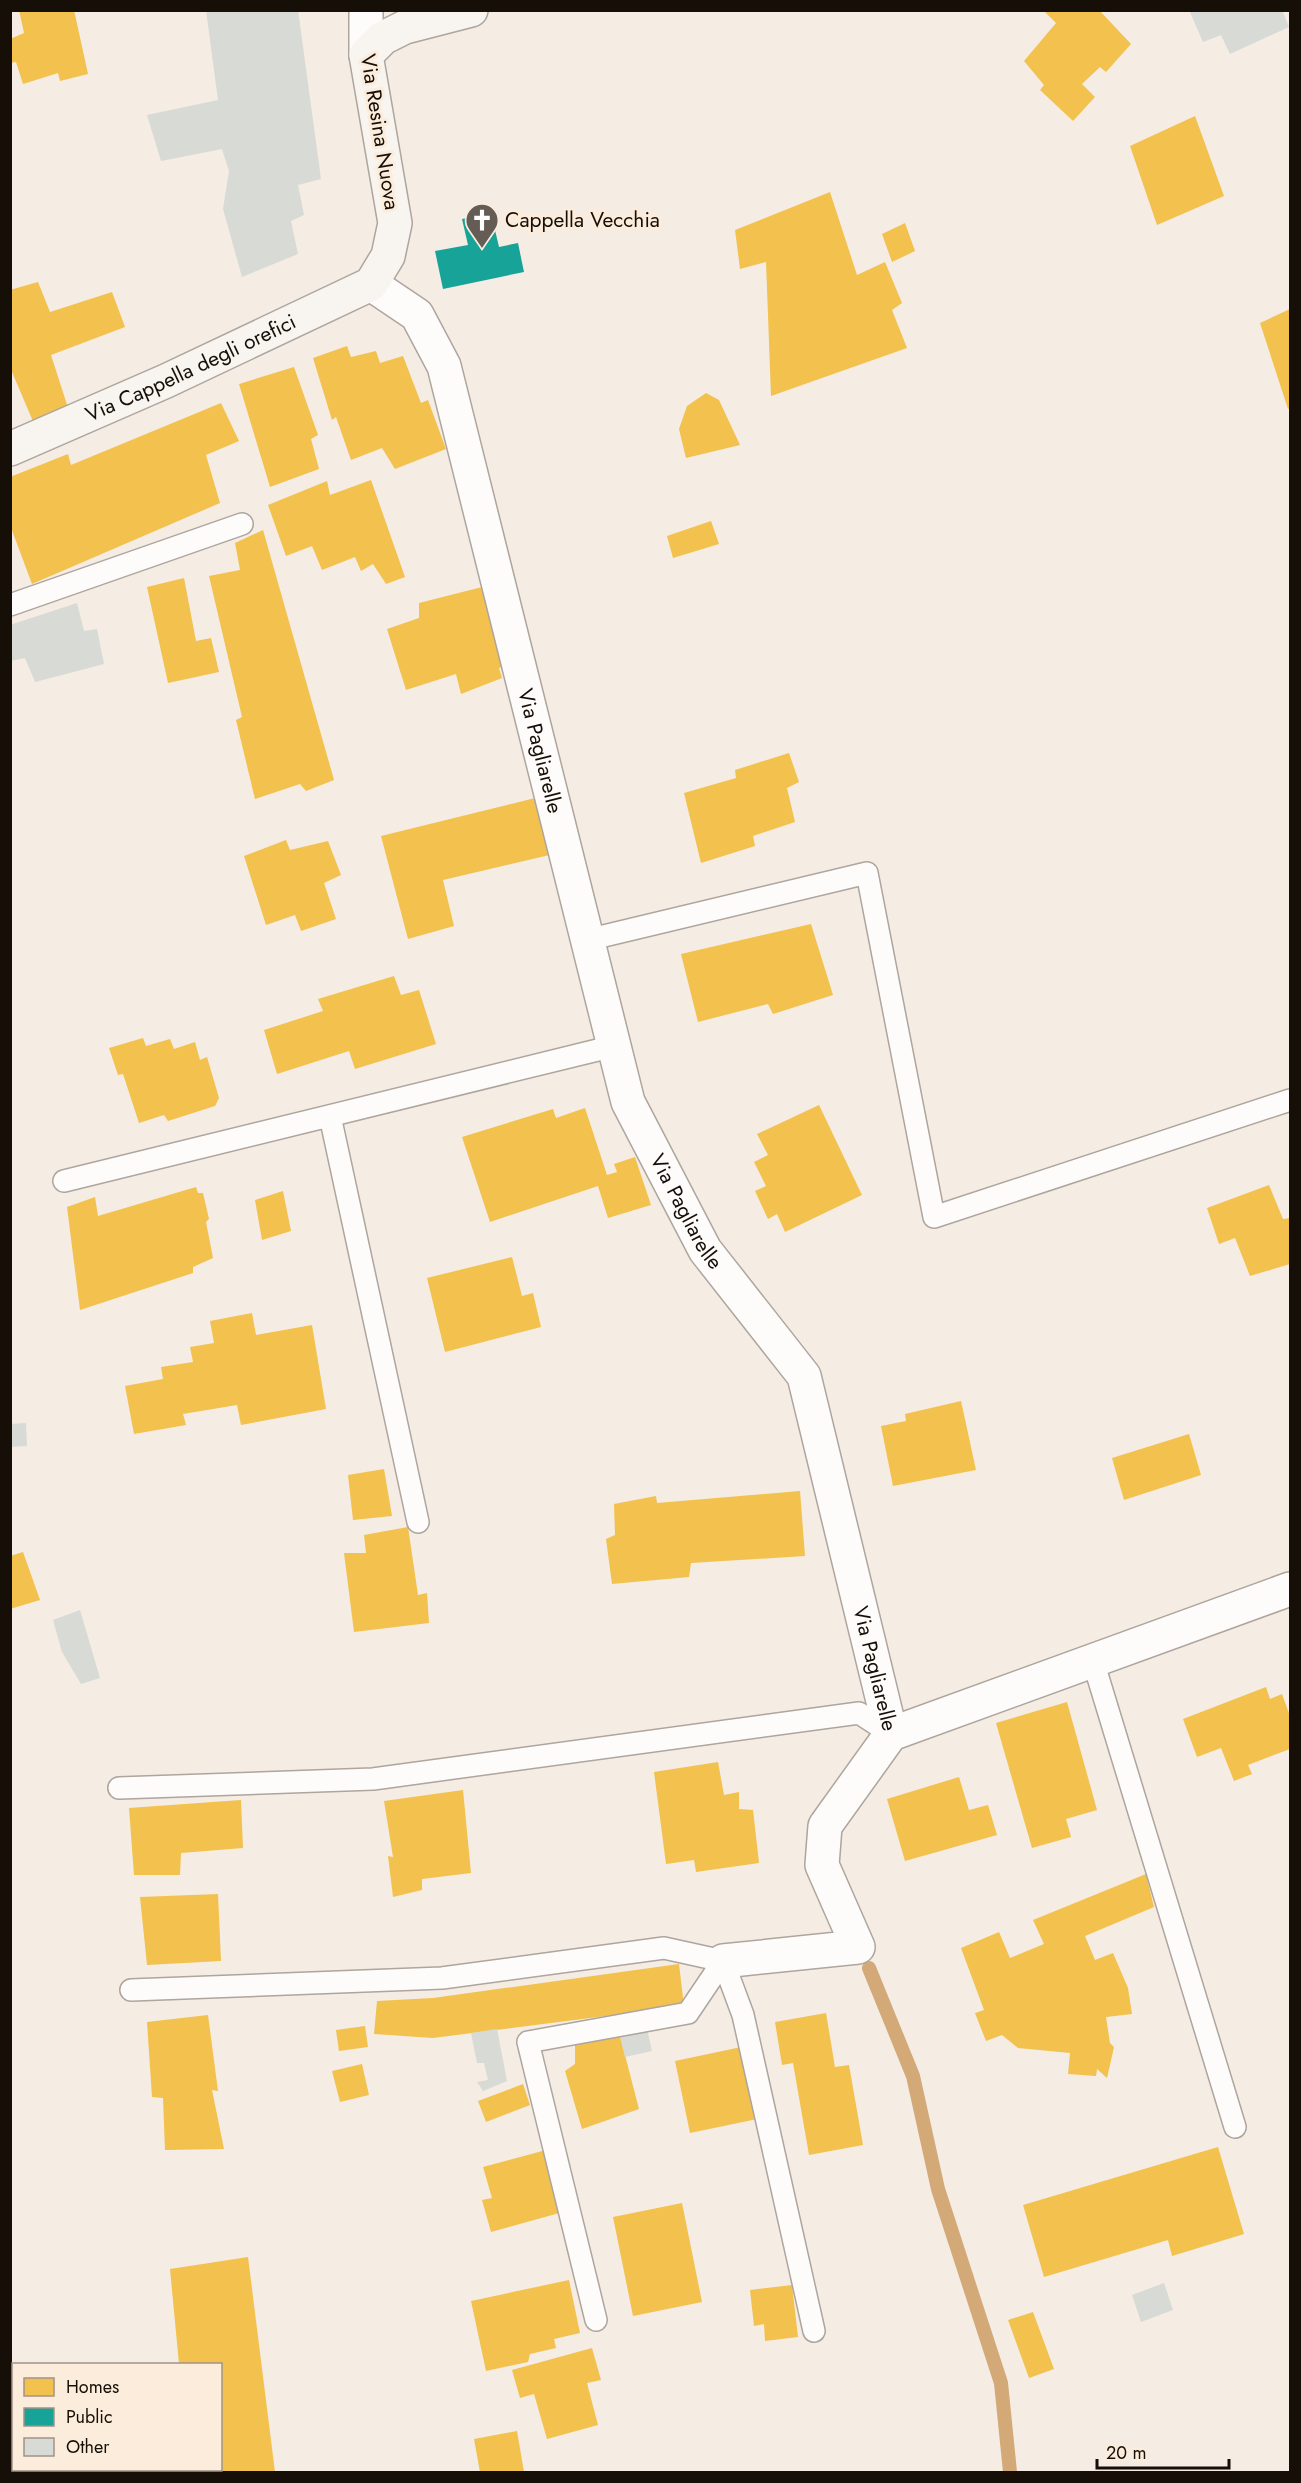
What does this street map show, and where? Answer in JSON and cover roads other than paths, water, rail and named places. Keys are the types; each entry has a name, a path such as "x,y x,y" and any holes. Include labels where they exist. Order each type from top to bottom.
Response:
{"street":[{"name":"Via Resina Nuova","path":"366,10 366,55 395,223 388,256 371,284"},
{"path":"366,55 383,38 405,27 471,10"},
{"name":"Via Cappella degli orefici","path":"10,449 166,381 371,284"},
{"name":"Via Pagliarelle","path":"371,284 417,315 444,366 628,1102 705,1250 804,1376 891,1734 1290,1589"},
{"path":"723,1961 858,1947 822,1865 825,1826 891,1734"}],"lane":[{"path":"10,605 242,524"},
{"path":"587,940 867,873 934,1217 1290,1100"},
{"path":"64,1181 614,1046"},
{"path":"330,1116 418,1522"},
{"path":"1093,1661 1235,2127"},
{"path":"119,1788 373,1779 860,1713 891,1734"},
{"path":"132,1990 442,1978 664,1948 723,1961"},
{"path":"596,2320 528,2042 688,2013 723,1961"},
{"path":"723,1961 742,2015 814,2331"}],"waterway":[{"path":"869,1968 913,2076 938,2189 1001,2383 1010,2472"}],"place":[{"name":"Cappella Vecchia","path":"482,249"}]}
